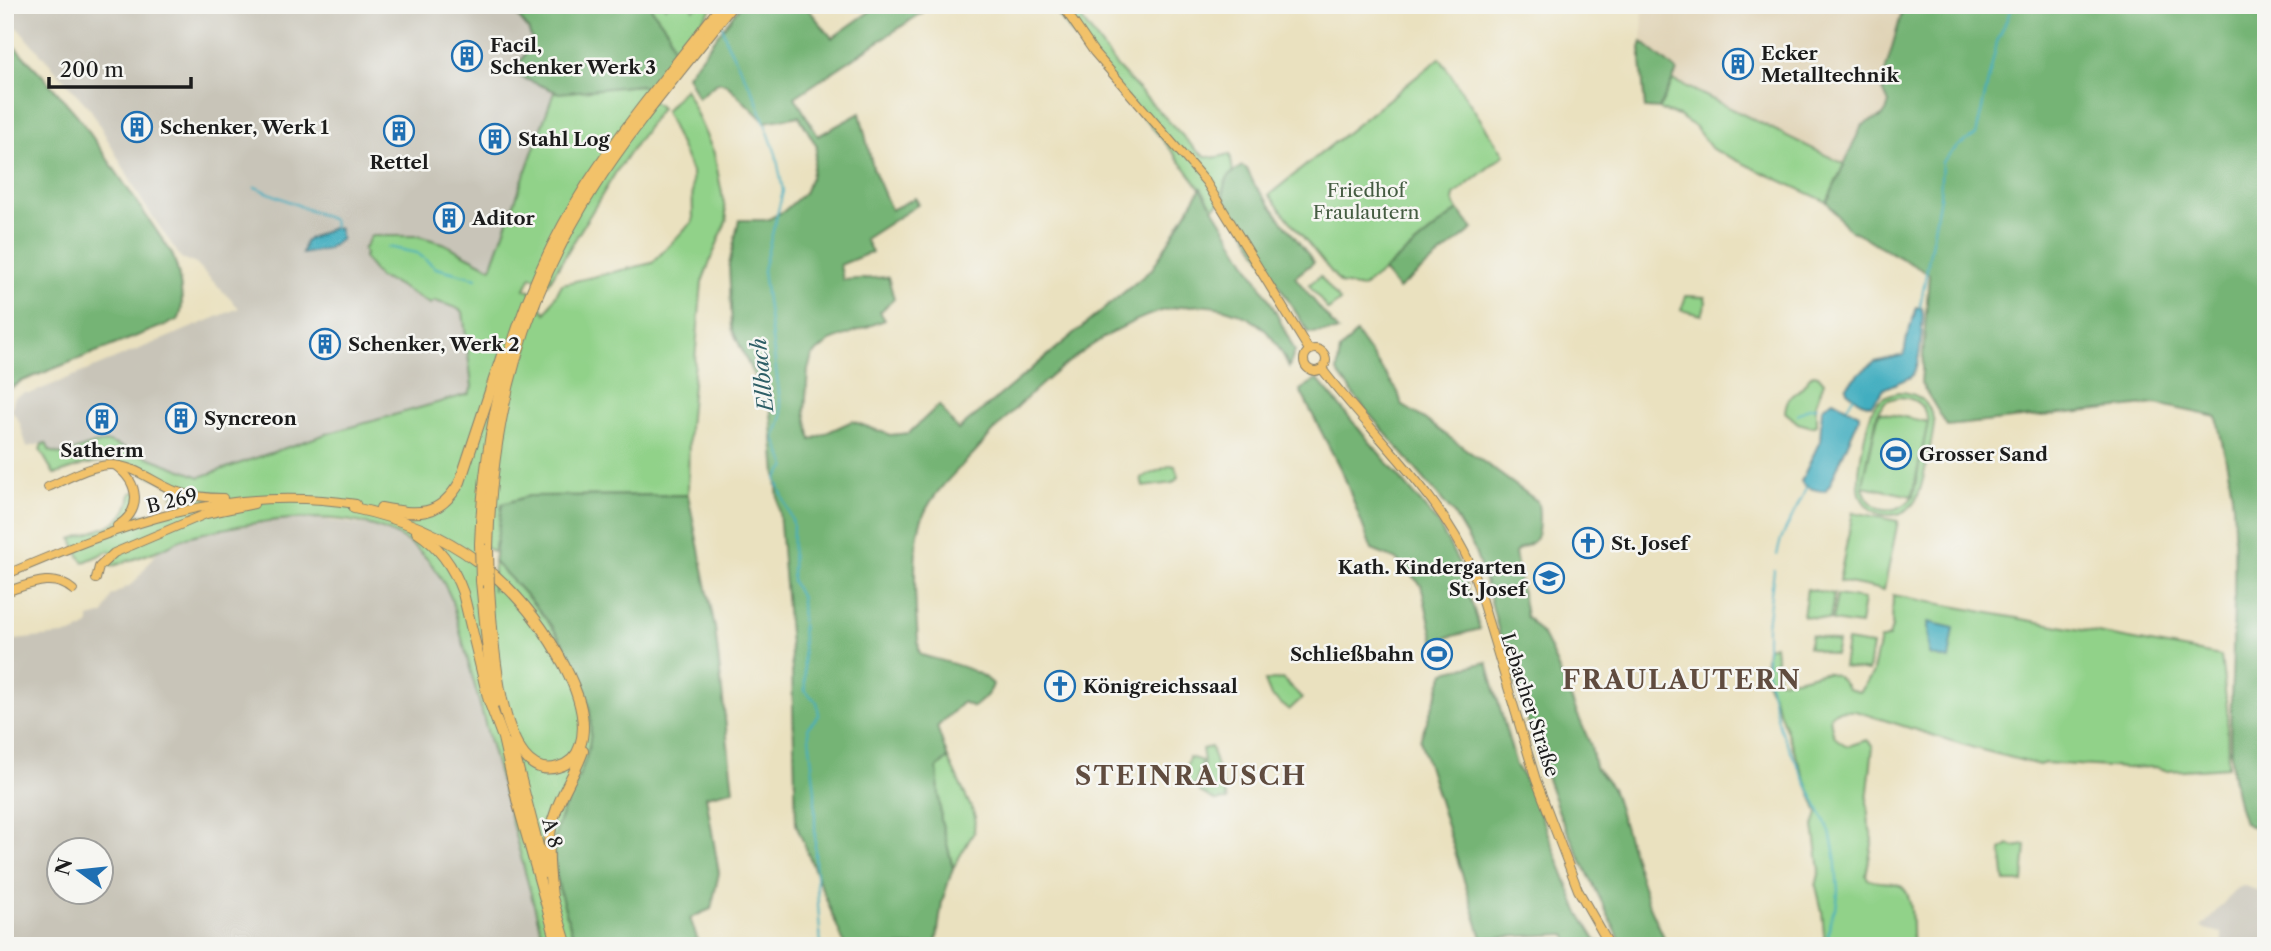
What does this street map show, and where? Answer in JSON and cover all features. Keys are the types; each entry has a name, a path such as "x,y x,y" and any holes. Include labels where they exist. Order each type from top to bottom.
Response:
{"highway":[{"name":"A 8","path":"653,102 722,5"},
{"name":"A 8","path":"558,946 506,757 489,663 483,487 490,428 501,379 518,324 559,232 589,181 732,5"},
{"name":"A 8","path":"484,546 503,402 533,294"},
{"path":"355,506 419,514 437,508 447,501 460,482 496,370 518,324"},
{"path":"355,506 396,519 457,547 495,574 537,621 570,676 579,700 583,726 579,749 563,766 555,769 540,768 526,761 508,728"},
{"path":"355,506 411,528 433,544 452,568 463,593 489,701 503,738"},
{"path":"355,506 387,512 421,524 482,559 527,601 551,635 573,674 583,699 587,728 582,754 562,794 551,826 548,852 552,897"},
{"name":"A 8","path":"485,585 508,728 566,946"}],"main road":[{"path":"1062,5 1094,52 1206,182 1309,350"},
{"path":"1317,348 1324,352 1326,361 1322,369 1313,371 1306,366 1303,358 1309,350 1317,348"},
{"name":"Lebacher Straße","path":"1322,369 1445,517 1472,568 1536,780 1578,890 1610,946"},
{"path":"48,487 91,469 114,465 131,469 176,491 194,496 268,500"},
{"path":"5,575 99,535 129,517 135,505 136,492 131,480 114,465"},
{"path":"99,535 201,506 268,500"},
{"path":"96,579 103,561 126,548 206,514 268,500"},
{"name":"B 269","path":"5,575 77,546 161,519 220,506 268,500 355,506"},
{"path":"5,592 50,580 73,590"}],"shaded area":[{"path":"5,5 507,5 522,20 533,41 520,61 518,76 554,92 491,268 443,243 418,236 373,235 365,252 379,278 392,282 430,304 434,301 463,312 472,387 469,393 326,434 200,477 109,442 61,455 50,451 46,443 27,447 19,421 11,409 15,397 32,393 239,308 196,264 181,258 142,201 91,110 5,14"},
{"path":"1643,5 1904,5 1881,86 1889,103 1887,110 1881,118 1861,126 1844,164 1673,80 1677,71 1642,42"},
{"path":"308,518 371,526 395,535 418,550 437,571 456,613 545,946 5,946 5,641 71,634 85,628 89,618 104,614 111,596 134,583 156,553 168,544 189,536 267,522"},
{"path":"2244,886 2257,890 2266,903 2266,946 2222,946 2222,933 2201,928 2237,888"}],"green space":[{"path":"521,5 649,5 668,31 676,55 648,90 640,85 559,93 518,76 515,72 532,41 528,29 517,15"},
{"path":"649,5 691,5 693,9 700,5 714,5 676,55 668,31"},
{"path":"741,5 805,5 832,38 879,5 917,5 923,12 795,97 818,136 860,113 873,168 891,210 915,198 919,204 865,239 872,252 840,265 843,280 888,277 894,299 880,312 885,320 830,341 812,356 808,370 805,411 811,440 852,421 890,435 909,433 939,405 958,430 1152,269 1201,188 1270,301 1295,351 1289,367 1278,346 1265,330 1248,318 1225,309 1191,306 1156,313 1121,328 1054,374 997,428 946,482 928,506 920,527 915,562 919,651 921,655 969,669 993,684 979,703 973,707 963,702 937,727 948,758 937,768 941,820 953,868 942,902 936,946 845,946 796,824 792,670 769,390 753,374 732,329 729,265 739,220 767,220 784,211 804,193 811,177 817,147 799,116 765,122 726,84 718,82 698,98 687,75"},
{"path":"1051,5 1071,5 1118,68 1197,151 1213,157 1230,154 1233,172 1225,184 1224,199 1213,208 1175,155 1091,57"},
{"path":"1904,5 2266,5 2266,789 2260,831 2244,823 2233,780 2230,736 2234,524 2231,485 2217,417 2156,404 1947,426 1921,383 1929,274 1846,227 1827,202 1861,127 1887,110 1889,103 1881,86"},
{"path":"5,14 12,22 8,40 78,116 171,252 182,297 178,320 20,382 12,388 5,372"},
{"path":"1642,42 1677,71 1659,109 1645,108 1640,48"},
{"name":"Friedhof Fraulautern","path":"1440,58 1504,155 1454,195 1453,201 1458,210 1362,288 1341,284 1269,195"},
{"path":"1673,80 1844,164 1827,202 1712,149 1694,126 1659,109"},
{"path":"641,85 648,90 645,95 661,108 616,172 548,284 531,276 525,289 541,297 542,309 546,313 562,284 652,263 693,221 692,172 665,111 685,88 714,153 727,219 702,282 689,428 688,495 529,496 502,504 493,552 476,541 493,591 494,562 552,627 581,678 589,705 591,733 585,761 561,816 554,852 556,876 576,946 545,946 451,598 437,572 418,550 395,534 368,524 308,518 246,524 191,536 116,565 107,564 116,557 109,551 84,562 72,539 102,529 118,520 129,504 131,493 139,491 136,514 163,512 188,503 172,496 181,489 112,460 54,474 40,450 42,444 46,443 50,451 62,455 109,442 200,477 326,434 469,394 472,387 463,312 435,301 430,304 392,282 379,278 364,258 363,250 371,236 418,236 443,243 491,268 554,92"},
{"path":"1242,166 1247,169 1254,184 1314,262 1295,277 1338,331 1309,333 1224,199 1227,180"},
{"path":"1458,210 1473,229 1398,289 1383,271"},
{"path":"1320,276 1340,301 1328,310 1309,285"},
{"path":"1686,296 1705,297 1702,315 1681,310"},
{"path":"1356,333 1398,392 1402,405 1537,501 1539,522 1536,538 1515,553 1526,616 1544,637 1550,649 1591,746 1595,767 1612,788 1648,902 1668,946 1623,946 1561,818 1501,640 1474,549 1453,513 1337,372 1340,350"},
{"path":"1813,374 1818,375 1824,382 1816,403 1816,425 1812,427 1798,423 1785,412 1788,400"},
{"path":"1317,379 1437,522 1459,563 1480,629 1434,641 1421,585 1397,560 1372,550 1343,474 1300,390"},
{"name":"Grosser Sand","path":"1898,392 1912,394 1927,404 1934,423 1918,496 1907,510 1899,514 1884,515 1870,508 1862,499 1859,480 1862,452 1875,405 1885,396","holes":["1898,397 1914,400 1922,407 1928,422 1879,412 1863,483 1878,411 1886,401","1928,422 1913,496 1900,507 1884,509 1871,502 1863,486 1912,496"]},
{"path":"1171,465 1175,466 1179,477 1173,483 1143,487 1141,478"},
{"path":"688,495 715,628 733,790 706,796 719,873 711,909 690,918 700,946 576,946 556,876 554,852 561,816 585,761 591,733 589,705 581,678 552,627 494,562 502,504 529,496"},
{"path":"1853,512 1898,521 1884,590 1839,581"},
{"path":"1807,589 1834,594 1830,620 1803,616"},
{"path":"1837,595 1864,599 1860,625 1832,621"},
{"path":"1893,595 2221,656 2227,708 2228,767 2168,771 2156,767 2125,768 2045,763 2039,765 1855,711 1835,712 1830,716 1832,731 1839,741 1848,746 1867,740 1873,746 1867,801 1873,839 1866,875 1871,881 1903,887 1907,893 1913,946 1825,946 1822,911 1816,886 1820,870 1814,826 1818,813 1767,683 1767,647 1775,645 1778,680 1834,674 1848,689 1859,692 1872,675 1880,640 1889,637"},
{"path":"1811,635 1838,642 1835,655 1808,647"},
{"path":"1847,641 1872,645 1868,671 1843,667"},
{"path":"1487,662 1516,765 1530,788 1578,911 1600,946 1572,946 1566,934 1482,938 1420,740 1445,672"},
{"path":"1283,679 1302,698 1289,710 1271,696 1265,681"},
{"path":"1211,747 1227,800 1216,801 1200,792 1204,761 1202,749"},
{"path":"1189,757 1202,761 1195,786 1182,783"},
{"path":"948,758 975,816 974,832 953,868 941,820 937,768"},
{"path":"2010,845 2026,845 2023,882 2005,882 2001,850"}],"water":[{"path":"334,227 339,228 341,239 327,249 302,254 305,241"},
{"path":"1917,307 1922,308 1923,315 1915,371 1911,377 1885,388 1871,405 1861,402 1847,391 1846,387 1875,362 1904,355"},
{"path":"1833,400 1859,414 1859,418 1825,491 1808,487 1801,481 1820,441 1822,408"},
{"path":"1928,622 1954,628 1949,660 1929,655"}],"waterway":[{"path":"1920,307 1940,196 1942,162 1958,146 1976,135 1997,42 2013,5"},
{"name":"Ellbach","path":"722,26 727,43 755,96 776,154 783,191 763,270 782,416 775,438 786,466 776,479 793,523 792,581 801,598 805,691 817,702 819,715 808,727 815,792 815,862 821,946"},
{"path":"255,187 333,220 334,227"},
{"path":"388,247 417,253 436,268 476,278"},
{"path":"1847,406 1854,397"},
{"path":"1797,415 1817,407"},
{"path":"1777,555 1781,539 1807,487"},
{"path":"1774,570 1767,626 1767,674 1780,729 1830,832 1838,890 1827,946"}],"place":[{"name":"Facil, Schenker Werk 3","path":"467,56"},
{"name":"Ecker Metalltechnik","path":"1738,64"},
{"name":"Schenker, Werk 1","path":"137,127"},
{"name":"Rettel","path":"399,131"},
{"name":"Stahl Log","path":"495,139"},
{"name":"Aditor","path":"449,218"},
{"name":"Schenker, Werk 2","path":"325,344"},
{"name":"Syncreon","path":"181,418"},
{"name":"Satherm","path":"102,419"},
{"name":"Grosser Sand","path":"1896,454"},
{"name":"St. Josef","path":"1588,543"},
{"name":"Kath. Kindergarten St. Josef","path":"1549,578"},
{"name":"Schließbahn","path":"1437,654"},
{"name":"Königreichssaal","path":"1060,686"}],"district":[{"name":"FRAULAUTERN","path":"1682,680"},
{"name":"STEINRAUSCH","path":"1191,776"}]}
